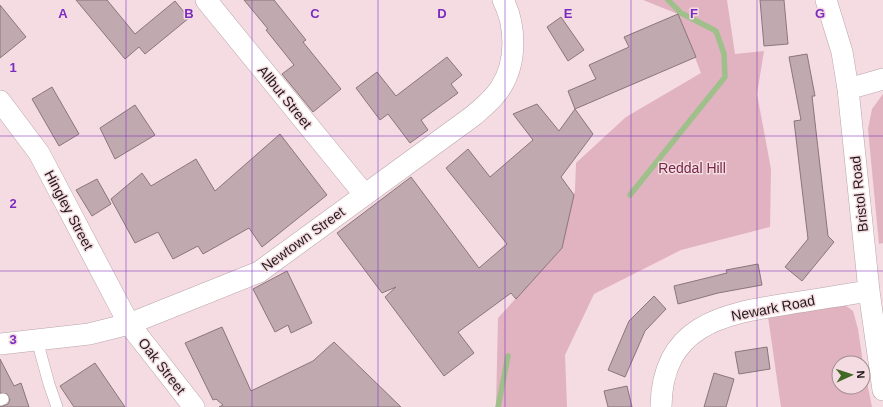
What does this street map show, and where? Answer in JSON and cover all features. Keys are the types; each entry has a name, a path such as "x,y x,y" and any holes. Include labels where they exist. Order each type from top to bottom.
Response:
{"street":[{"name":"Allbut Street","path":"206,0 364,194"},
{"name":"Bristol Road","path":"826,0 842,52 848,89 869,291 883,390"},
{"name":"Newtown Street","path":"0,344 89,334 129,324 259,272 473,116 494,97 502,87 513,54 506,7"},
{"path":"848,89 883,79"},
{"name":"Hingley Street","path":"0,101 39,153 129,324"},
{"name":"Newark Road","path":"661,407 661,390 671,359 684,341 695,331 712,322 758,308 869,291"},
{"name":"Oak Street","path":"129,324 194,407"}],"lane":[{"path":"37,340 57,407"}],"green space":[{"name":"Reddal Hill","path":"643,0 727,0 735,54 764,51 757,94 771,169 770,227 681,250 594,294 565,355 567,407 496,407 498,318 562,248 575,190 576,163 626,117 701,73 678,14"},
{"path":"883,94 883,243 879,244 868,129 872,109"},
{"path":"842,303 853,311 858,329 862,355 831,355 831,395 870,395 872,407 781,407 768,317"}],"building":[{"path":"76,0 107,0 135,34 175,1 189,18 145,54 139,47 125,59"},
{"path":"244,0 274,0 306,40 303,42 341,89 313,112 282,74 294,65 266,30 268,29"},
{"path":"760,0 784,0 788,44 764,46"},
{"path":"0,5 26,37 0,58"},
{"path":"678,14 696,57 575,109 568,91 596,79 589,65 629,47 624,37"},
{"path":"561,17 584,50 568,61 547,27"},
{"path":"807,54 815,96 812,96 828,236 834,242 802,281 785,267 808,239 794,121 801,120 789,57"},
{"path":"447,57 462,75 451,84 458,93 421,120 428,130 410,143 388,114 380,120 356,88 377,72 396,96"},
{"path":"52,87 79,134 59,146 32,99"},
{"path":"537,104 559,131 575,109 593,134 561,177 574,195 562,248 516,299 511,293 458,332 474,353 444,376 385,297 396,287 382,293 337,233 411,177 479,268 507,244 446,168 468,149 490,177 533,140 513,114"},
{"path":"135,105 155,135 115,159 100,128"},
{"path":"280,134 327,195 262,247 249,228 203,254 198,246 173,259 158,232 135,243 111,199 142,173 151,186 196,159 215,191"},
{"path":"97,179 111,204 92,216 76,190"},
{"path":"758,264 762,285 718,293 678,304 674,286 727,273 726,270"},
{"path":"287,271 312,323 291,333 288,325 275,332 253,289"},
{"path":"654,296 666,309 645,331 625,377 608,370 629,321"},
{"path":"222,327 251,391 313,361 334,342 401,407 219,407 223,405 216,399 213,400 185,343"},
{"path":"767,347 770,369 739,374 735,352"},
{"path":"0,359 14,386 21,383 29,407 0,407 8,404 10,400 7,394 0,393"},
{"path":"95,363 125,407 74,407 60,386"},
{"path":"714,373 734,379 726,407 704,407"},
{"path":"627,386 632,407 608,407 604,391"}],"waterway":[{"path":"630,195 725,77 724,54 716,31 681,13 668,0"},
{"path":"498,407 508,356"}]}
